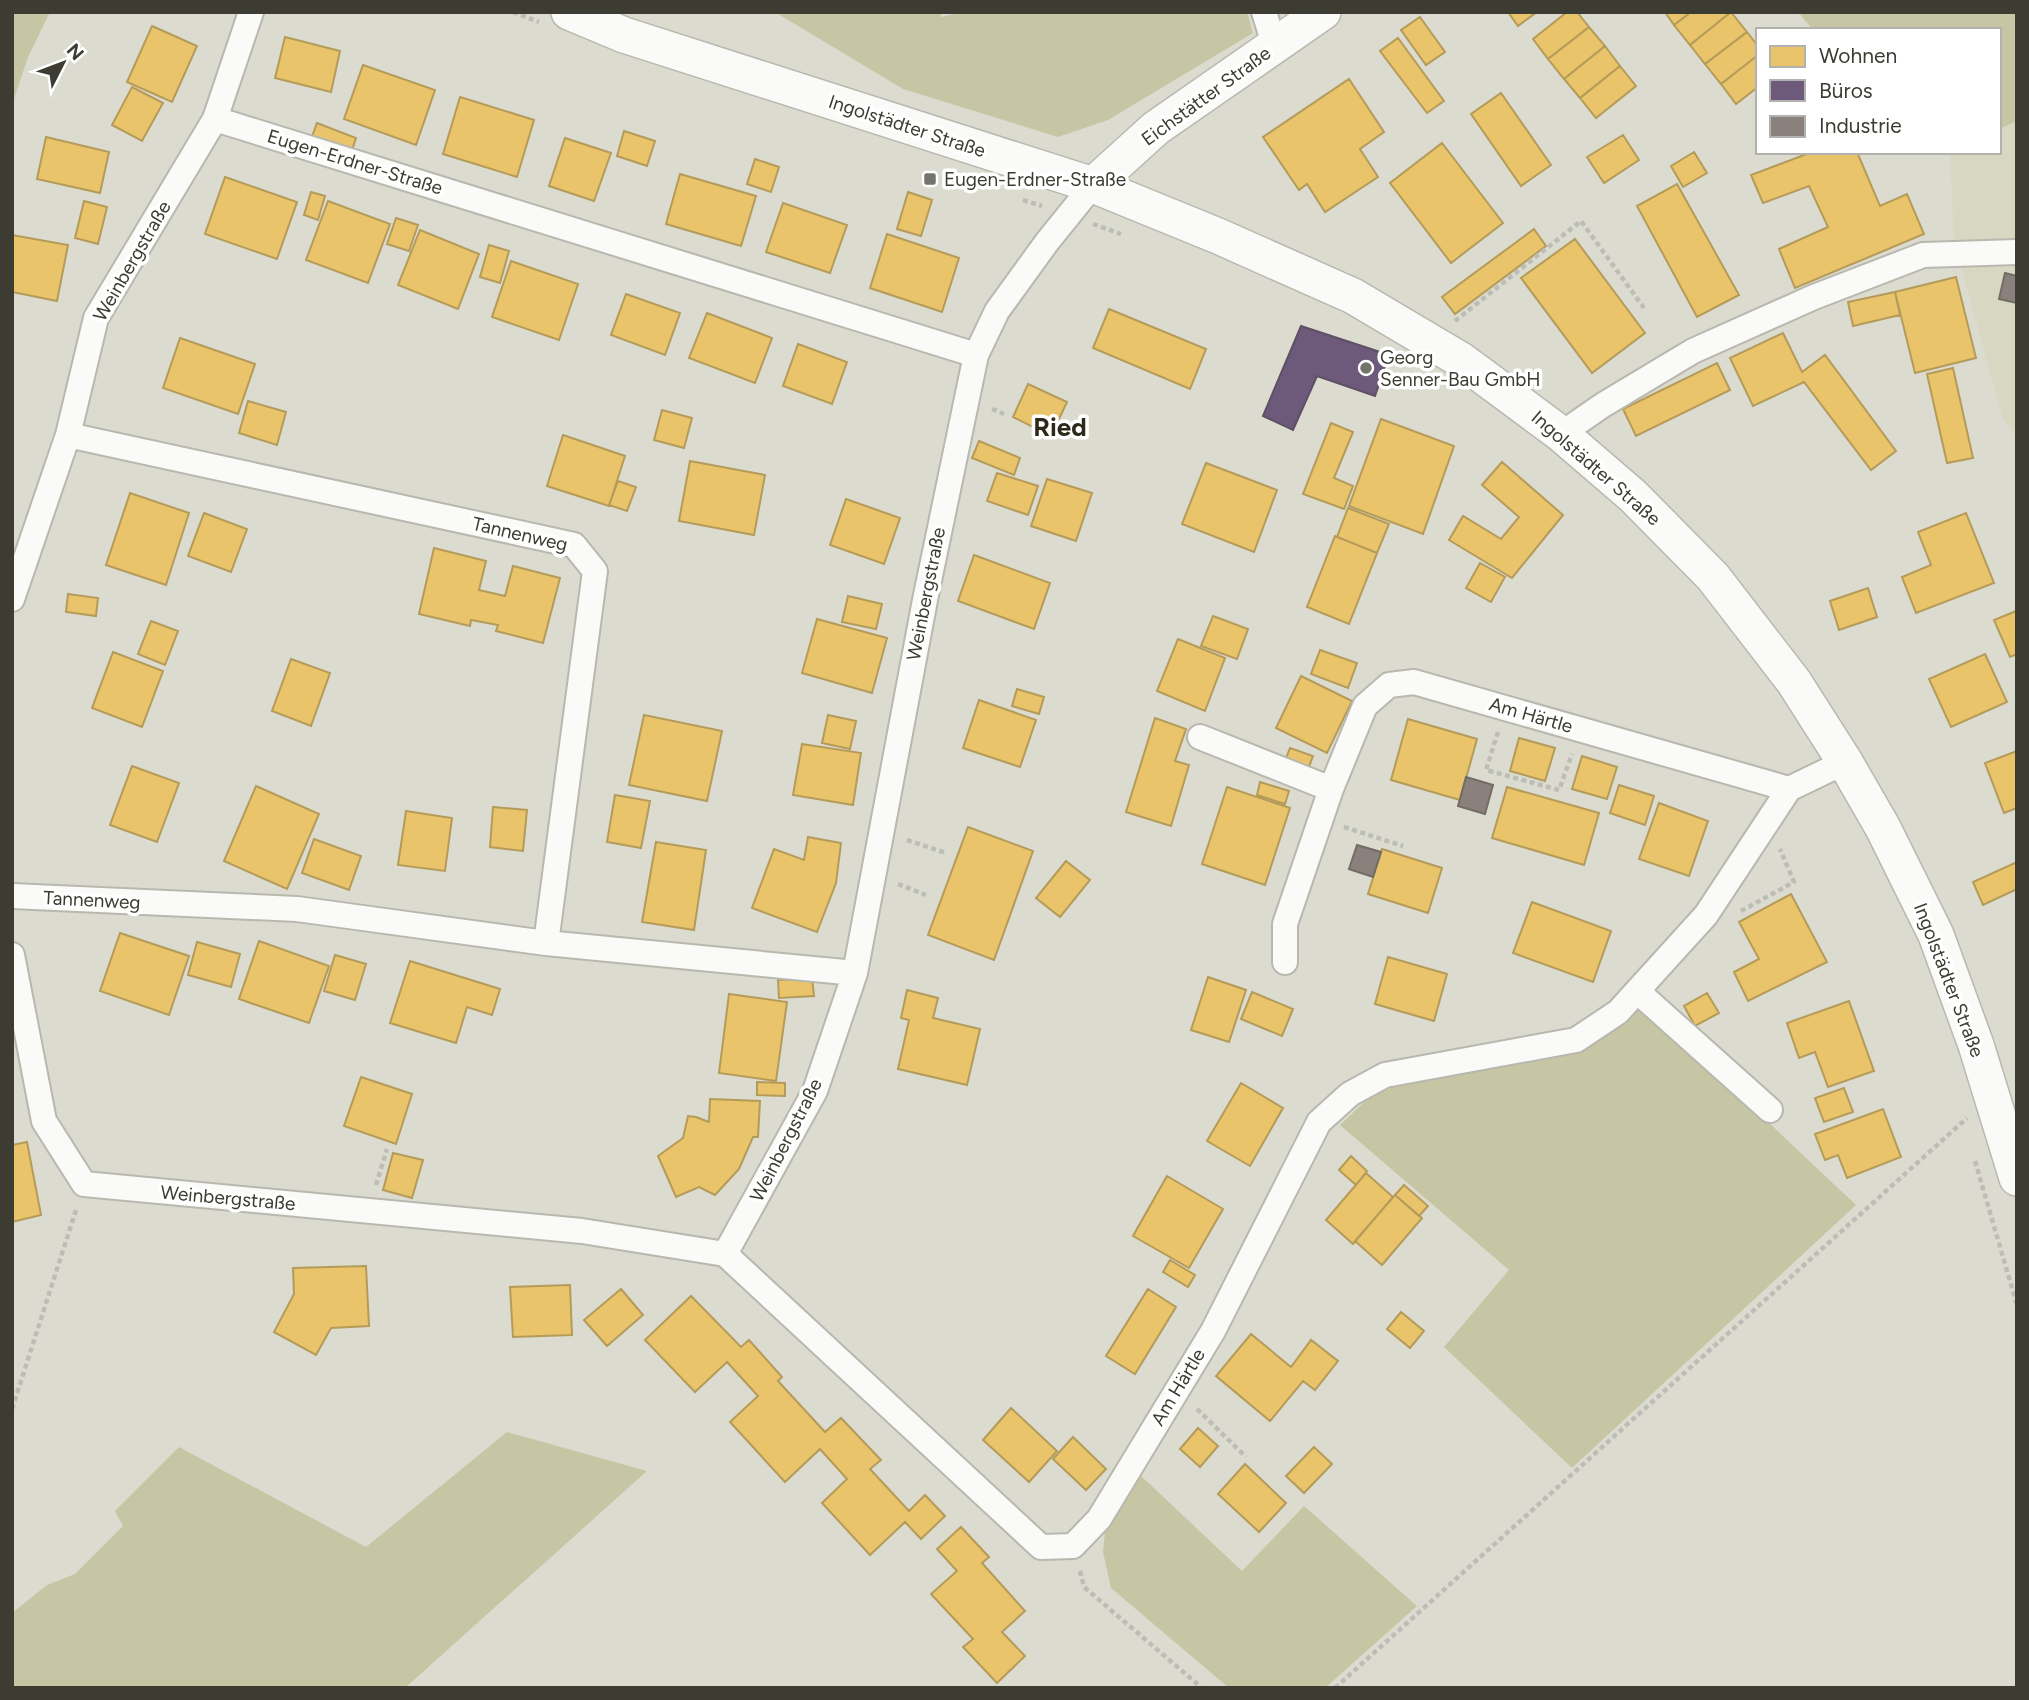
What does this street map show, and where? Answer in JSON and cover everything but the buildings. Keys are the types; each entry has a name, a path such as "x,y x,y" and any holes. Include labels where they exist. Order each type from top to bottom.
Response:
{"main road":[{"name":"Eichstätter Straße","path":"1093,185 1156,128 1324,12"},
{"name":"Ingolstädter Straße","path":"554,17 624,35 1093,185 1218,236 1353,296 1461,360 1561,434 1633,496 1713,577 1794,682 1845,762 1883,828 1936,935 1976,1108 2017,1178"}],"street":[{"name":"Weinbergstraße","path":"12,599 68,435 96,318 215,119 251,12"},
{"path":"1264,12 1275,47"},
{"name":"Eugen-Erdner-Straße","path":"215,119 976,355"},
{"name":"Weinbergstraße","path":"84,1184 582,1231 725,1254 816,1091 855,973 937,540 976,355 997,311 1093,185"},
{"path":"1561,434 1603,405 1693,351 1814,297 1923,255 2017,252"},
{"name":"Tannenweg","path":"68,435 574,545 595,571 547,943"},
{"name":"Am Härtle","path":"1073,1546 1098,1519 1213,1331 1319,1122 1350,1094 1385,1075 1576,1040 1618,1012 1706,915 1788,789 1414,682 1389,685 1365,706 1331,789 1286,924 1285,962"},
{"path":"1200,737 1331,789"},
{"path":"1788,789 1845,762"},
{"name":"Tannenweg","path":"12,896 297,909 547,943 855,973"},
{"path":"12,955 44,1121 84,1184"},
{"path":"1637,991 1770,1110"},
{"path":"725,1254 1041,1547 1073,1546"}],"path":[{"path":"513,12 554,17"},
{"path":"1017,197 1133,239"},
{"path":"1433,344 1453,323 1581,221 1644,308"},
{"path":"1505,708 1486,770 1559,790 1581,729"},
{"path":"1320,820 1403,846"},
{"path":"1734,915 1794,882 1767,822"},
{"path":"881,831 946,853"},
{"path":"1969,1130 1976,1108"},
{"path":"1335,1688 1976,1108"},
{"path":"368,1211 387,1149"},
{"path":"1973,1152 2017,1305"},
{"path":"12,1409 84,1184"},
{"path":"1177,1390 1247,1457"},
{"path":"1073,1546 1084,1587 1202,1688"}],"shaded area":[{"path":"12,12 50,12 28,57 12,105"},
{"path":"775,12 940,12 941,17 964,12 1247,12 1253,33 1108,120 1058,137 903,89"},
{"path":"1798,12 2017,12 2017,121 2001,128 2001,28 1811,28"},
{"path":"2017,121 2017,434 2003,419 1954,240 1950,154 2001,154 2001,128"},
{"path":"1639,1009 1750,1105 1856,1205 1572,1468 1444,1347 1509,1270 1340,1125 1377,1090 1580,1049"},
{"path":"507,1432 647,1471 405,1688 12,1688 12,1613 47,1585 75,1574 123,1526 115,1511 179,1447 366,1547"},
{"path":"1139,1474 1242,1571 1304,1506 1417,1606 1325,1688 1229,1688 1111,1588 1103,1552 1106,1521"}],"place":[{"name":"Eugen-Erdner-Straße","path":"930,179"},
{"name":"Georg Senner-Bau GmbH","path":"1366,368"}],"district":[{"name":"Ried","path":"1060,427"}]}
